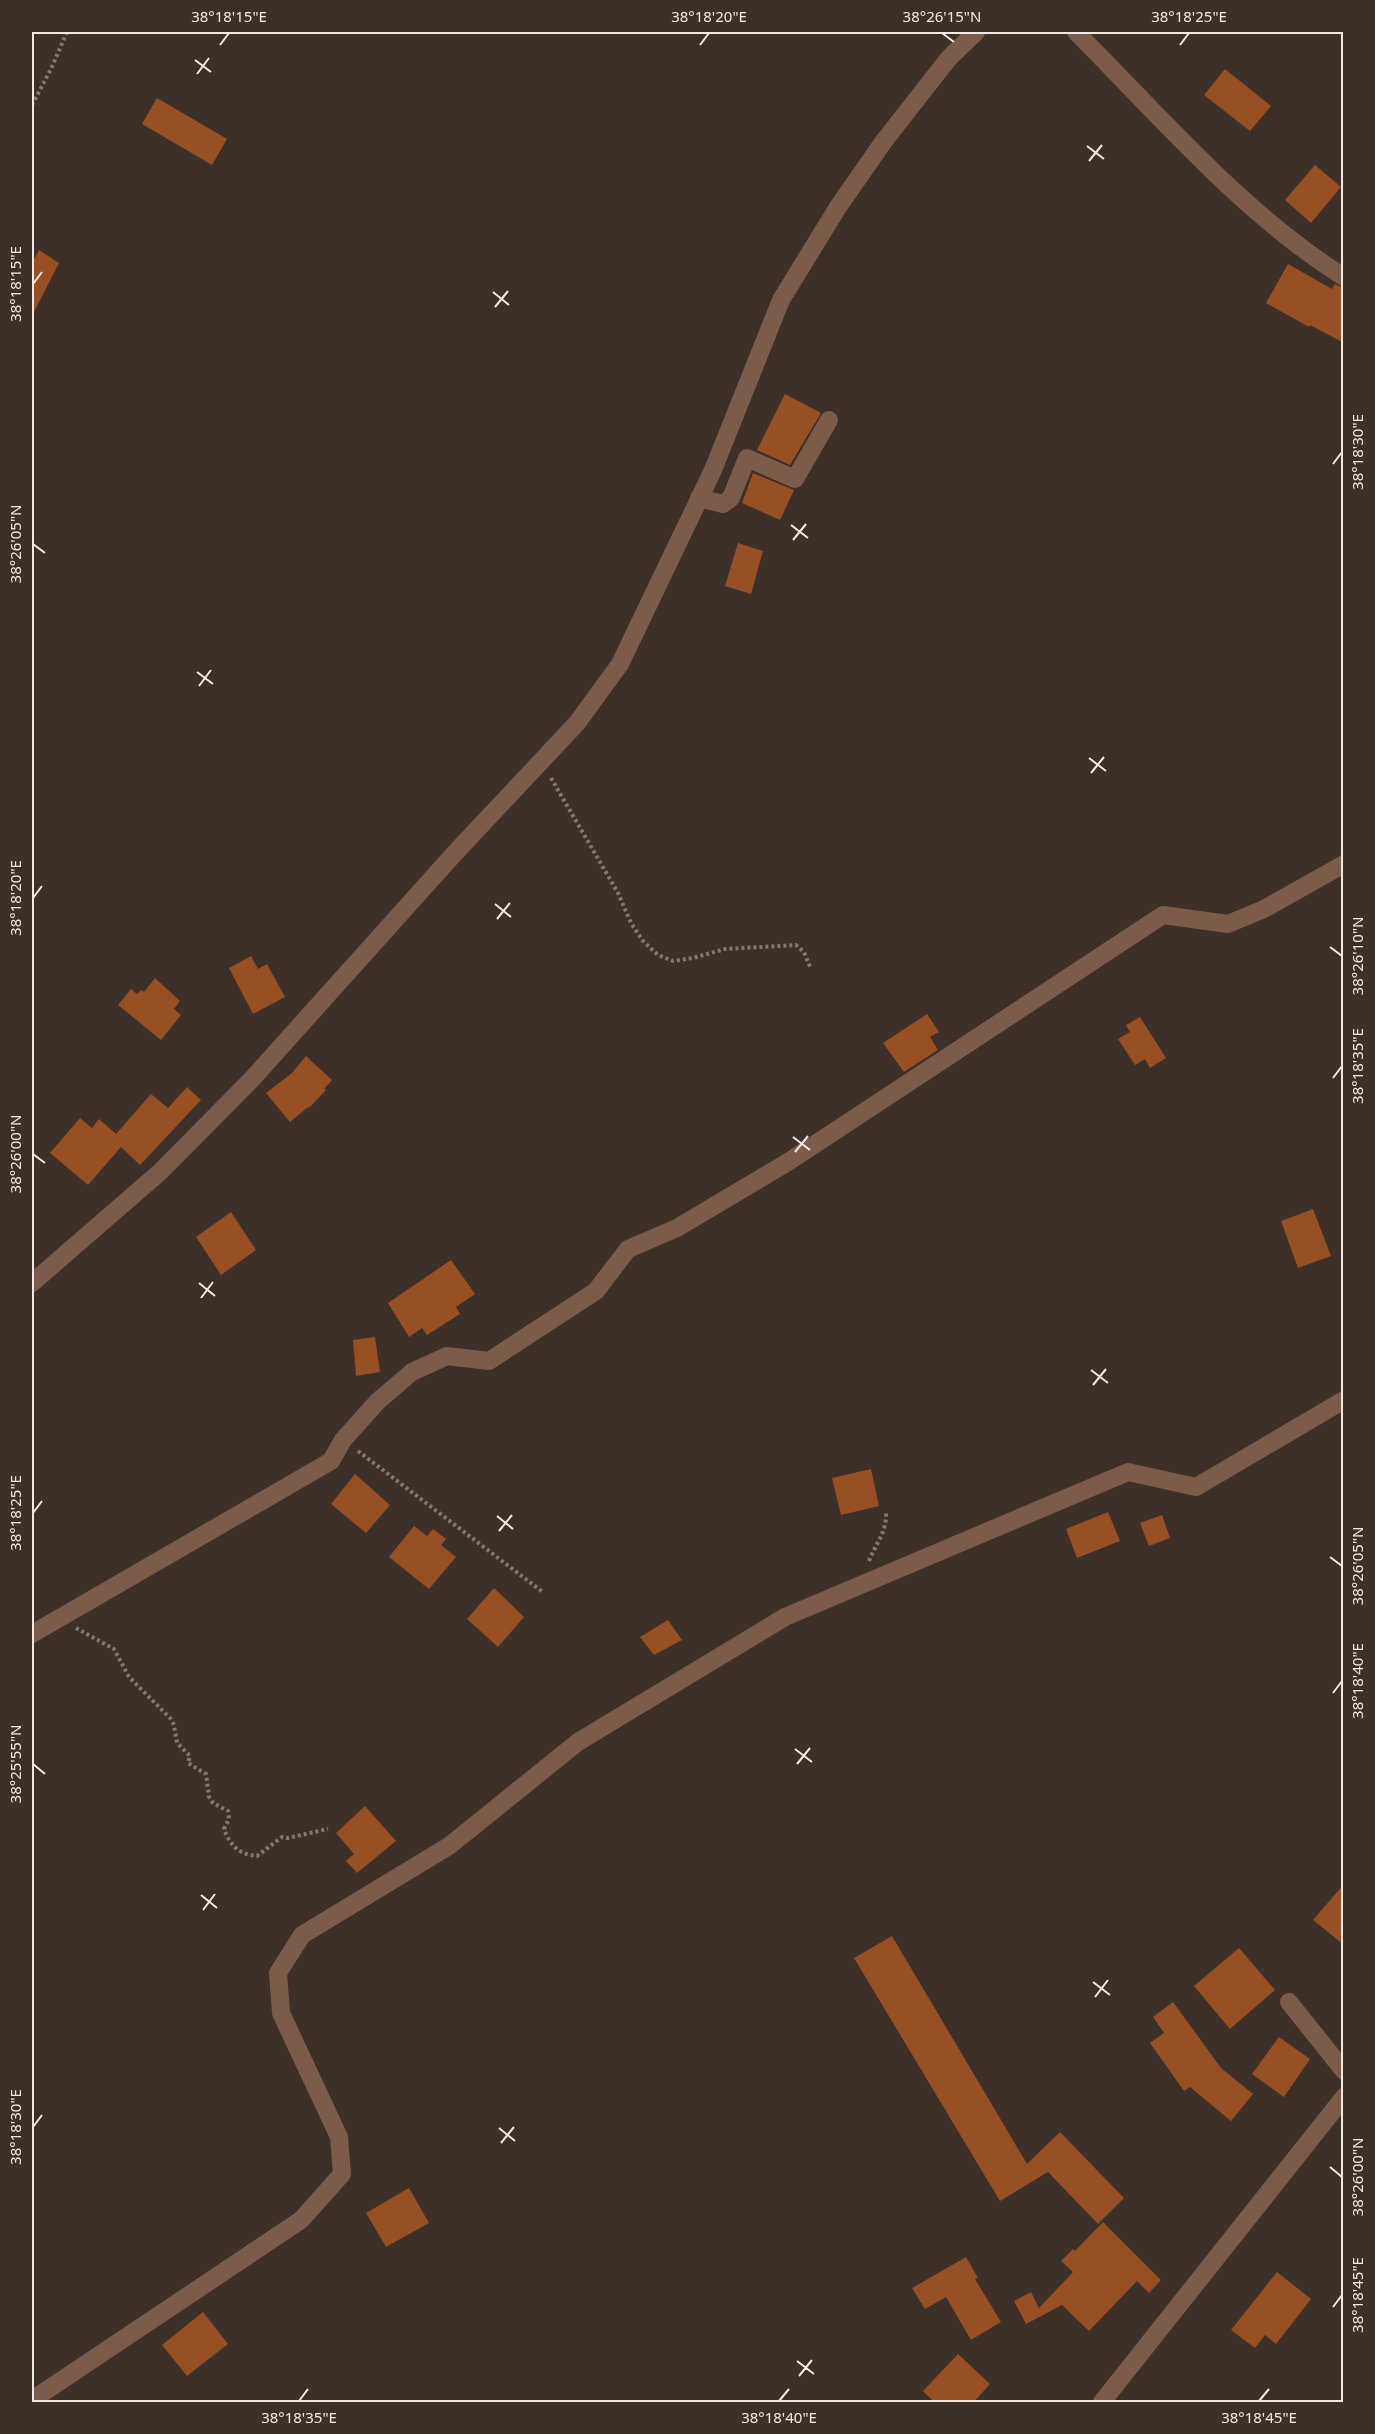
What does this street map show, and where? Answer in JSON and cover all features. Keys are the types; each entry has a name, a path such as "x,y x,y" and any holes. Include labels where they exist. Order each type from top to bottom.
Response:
{"street":[{"path":"32,1283 160,1172 252,1079 454,854 577,723 620,664 699,498 781,300 838,207 884,141 949,58 976,32"},
{"path":"1076,32 1249,205 1317,260 1344,277"},
{"path":"699,498 723,504 731,498 747,458 795,479 829,420"},
{"path":"32,1634 331,1461 343,1440 378,1401 412,1372 447,1356 489,1361 596,1292 628,1249 677,1228 788,1162 1163,915 1228,924 1264,909 1344,864"},
{"path":"32,2400 301,2220 342,2174 339,2137 281,2013 278,1973 302,1935 449,1846 578,1742 784,1617 1128,1472 1196,1487 1344,1400"},
{"path":"1289,2002 1344,2070"},
{"path":"1102,2403 1344,2097"}],"path":[{"path":"32,105 67,32"},
{"path":"541,761 605,870 631,923 643,941 657,955 673,961 724,949 796,945 804,952 811,969"},
{"path":"343,1440 544,1593"},
{"path":"869,1581 867,1572 869,1559 883,1535 887,1523 886,1512"},
{"path":"70,1613 74,1626 114,1649 129,1677 170,1718 174,1725 177,1743 190,1756 188,1763 207,1774 209,1797 213,1803 228,1811 229,1819 224,1829 228,1840 237,1851 245,1855 257,1856 282,1837 288,1839 328,1829"}],"building":[{"path":"1225,69 1271,106 1250,131 1204,95"},
{"path":"157,98 227,139 212,165 142,124"},
{"path":"1315,165 1341,187 1311,223 1285,200"},
{"path":"39,250 59,263 32,316 32,263"},
{"path":"1288,264 1332,289 1335,284 1344,288 1344,343 1266,303"},
{"path":"785,394 821,413 790,465 757,450"},
{"path":"753,473 794,490 780,520 742,503"},
{"path":"738,543 763,551 751,594 725,586"},
{"path":"251,956 258,969 267,964 285,997 253,1014 229,968"},
{"path":"155,978 180,1001 174,1009 181,1015 161,1040 118,1005 131,989 137,994 141,990 144,992"},
{"path":"927,1014 939,1032 930,1037 938,1050 904,1072 883,1043"},
{"path":"1140,1017 1166,1058 1150,1068 1145,1059 1135,1065 1118,1039 1130,1032 1126,1025"},
{"path":"306,1056 332,1080 309,1108 290,1122 266,1093 292,1073"},
{"path":"187,1087 201,1100 140,1165 121,1147 88,1185 50,1153 80,1118 92,1128 99,1119 116,1134 151,1094 168,1108"},
{"path":"1313,1209 1331,1256 1298,1268 1281,1221"},
{"path":"231,1212 256,1250 221,1275 196,1237"},
{"path":"451,1260 475,1294 456,1307 460,1314 427,1335 422,1328 409,1337 388,1303"},
{"path":"375,1337 380,1372 356,1376 353,1340"},
{"path":"871,1469 879,1506 841,1515 832,1478"},
{"path":"355,1474 390,1505 366,1533 331,1504"},
{"path":"1108,1512 1120,1541 1077,1558 1066,1529"},
{"path":"1162,1515 1170,1538 1149,1546 1140,1523"},
{"path":"414,1526 427,1536 433,1529 446,1539 441,1545 456,1557 429,1589 389,1557"},
{"path":"494,1588 524,1617 498,1647 467,1619"},
{"path":"668,1620 682,1640 654,1655 640,1637"},
{"path":"365,1806 396,1841 357,1873 346,1861 354,1854 336,1833"},
{"path":"1344,1884 1344,1945 1313,1920"},
{"path":"892,1936 1027,2164 1060,2132 1124,2198 1098,2224 1048,2172 1000,2201 854,1958"},
{"path":"1239,1948 1275,1990 1230,2029 1194,1986"},
{"path":"1173,2002 1221,2068 1253,2094 1231,2121 1190,2087 1184,2091 1150,2043 1164,2033 1153,2017"},
{"path":"1279,2037 1310,2059 1284,2097 1252,2074"},
{"path":"409,2188 429,2223 386,2247 366,2213"},
{"path":"1103,2222 1161,2280 1149,2293 1137,2281 1089,2331 1062,2305 1026,2324 1014,2301 1031,2292 1039,2308 1073,2272 1061,2261 1073,2249 1075,2251"},
{"path":"966,2257 978,2278 975,2279 1001,2322 971,2340 946,2297 925,2309 912,2288"},
{"path":"1277,2272 1311,2299 1276,2344 1265,2335 1255,2348 1231,2330"},
{"path":"203,2312 228,2344 187,2376 162,2345"},
{"path":"958,2354 990,2384 973,2403 935,2403 923,2391"}]}
